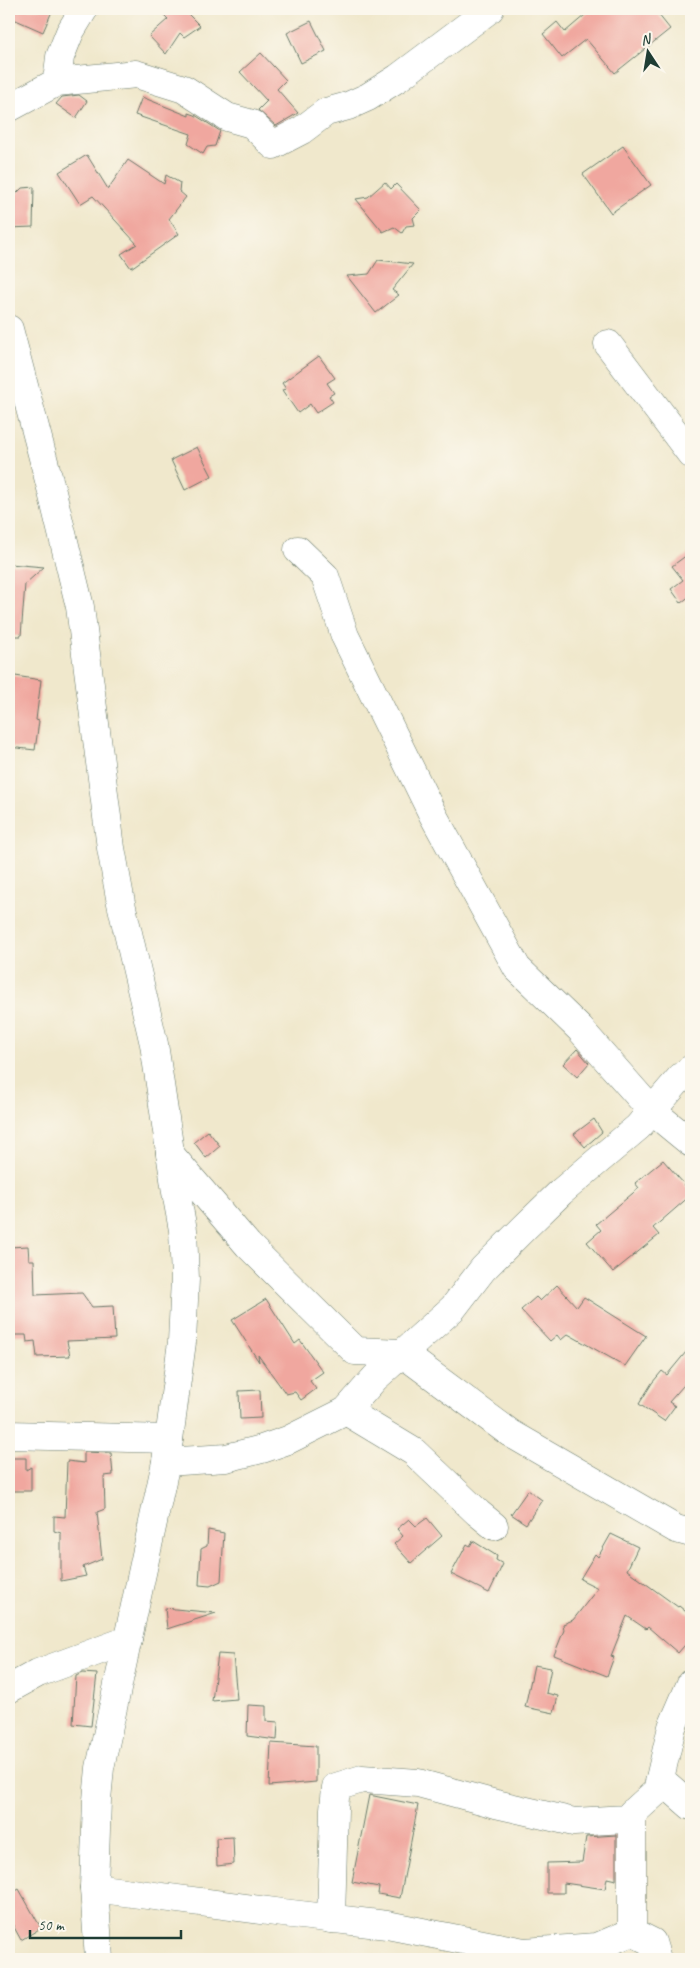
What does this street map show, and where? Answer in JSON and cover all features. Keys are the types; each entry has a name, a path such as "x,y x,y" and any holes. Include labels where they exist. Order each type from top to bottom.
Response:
{"street":[{"path":"57,82 60,57 70,32 84,9"},
{"path":"9,108 57,82 136,74 184,89 227,117 252,124 273,145 302,130 326,112 348,106 368,97 398,78 490,9"},
{"path":"9,329 49,479 80,607 111,848 121,903 154,1044 170,1154 184,1230 185,1262 182,1342 167,1450 100,1768 94,1888 99,1959"},
{"path":"608,344 691,454"},
{"path":"298,550 325,576 349,645 433,815 517,968 580,1029 652,1111 691,1143"},
{"path":"9,1435 167,1450 226,1458 288,1440 346,1411 375,1378 453,1308 483,1269 536,1216 561,1192 638,1127 681,1077 691,1069"},
{"path":"170,1154 248,1245 355,1351 402,1353 510,1433 676,1530 691,1533"},
{"path":"346,1411 414,1452 494,1526"},
{"path":"9,1689 38,1673 128,1640"},
{"path":"331,1919 336,1787 362,1779 418,1783 574,1822 626,1819 657,1791 672,1726 691,1683"},
{"path":"660,1779 691,1806"},
{"path":"632,1813 632,1932"},
{"path":"94,1888 387,1925 524,1952 596,1947 632,1932 652,1942 657,1959"}],"building":[{"path":"9,9 53,9 43,32 9,17"},
{"path":"158,9 183,9 200,26 184,37 180,33 166,54 149,36 168,19"},
{"path":"592,9 654,9 670,29 615,73 586,39 562,58 543,34 557,22 565,32"},
{"path":"311,21 326,51 301,63 287,33"},
{"path":"261,53 286,80 277,89 298,113 276,126 258,110 267,101 240,72"},
{"path":"79,95 87,101 76,118 56,104 62,97"},
{"path":"142,97 189,116 189,113 195,115 220,131 215,146 207,147 203,154 188,144 191,134 135,115"},
{"path":"623,146 651,185 611,213 583,174"},
{"path":"87,155 108,189 128,160 164,184 166,175 180,183 179,191 186,197 169,219 179,234 131,268 121,254 137,244 93,196 80,204 59,172"},
{"path":"385,182 391,189 396,184 421,210 413,218 415,225 406,226 402,233 394,227 383,232 356,199 368,197"},
{"path":"34,187 33,227 9,228 9,195 16,194 22,188"},
{"path":"378,260 413,264 392,290 399,295 376,313 347,276 369,274"},
{"path":"319,356 335,378 327,383 334,393 329,396 333,402 316,413 310,404 298,413 282,390 286,389 282,383"},
{"path":"197,447 212,476 185,490 171,460"},
{"path":"691,552 691,595 681,603 671,589 683,580 672,566"},
{"path":"10,564 44,567 25,584 21,636 9,636"},
{"path":"9,675 41,680 36,720 39,721 35,750 9,747"},
{"path":"577,1049 589,1063 577,1077 563,1064"},
{"path":"594,1119 602,1132 585,1147 574,1134"},
{"path":"208,1131 220,1146 206,1158 194,1142"},
{"path":"663,1160 691,1192 691,1195 653,1228 659,1235 613,1272 587,1242 601,1230 596,1224 639,1188 635,1183"},
{"path":"28,1246 29,1260 34,1260 35,1295 82,1293 92,1307 113,1306 115,1339 67,1341 70,1356 37,1357 35,1341 27,1342 26,1335 9,1335 9,1247"},
{"path":"557,1285 577,1307 584,1297 646,1336 625,1366 568,1334 561,1340 557,1335 550,1341 521,1310 536,1297 540,1301"},
{"path":"266,1299 295,1344 300,1340 323,1372 310,1381 316,1389 301,1400 295,1392 286,1394 258,1355 259,1362 232,1320"},
{"path":"691,1346 691,1377 669,1402 675,1406 664,1421 639,1404 662,1371 667,1375"},
{"path":"260,1390 261,1418 240,1419 239,1391"},
{"path":"84,1452 111,1453 113,1475 104,1476 105,1509 97,1512 102,1559 83,1567 86,1576 61,1581 61,1533 54,1531 54,1516 65,1517 67,1461 84,1463"},
{"path":"9,1458 26,1458 26,1470 31,1467 31,1491 9,1491"},
{"path":"528,1490 542,1500 526,1524 511,1514"},
{"path":"427,1518 442,1536 411,1563 394,1544 403,1536 397,1529 409,1519 416,1526"},
{"path":"208,1530 224,1533 221,1581 210,1586 199,1585 201,1549 207,1546"},
{"path":"611,1534 638,1547 627,1570 691,1616 691,1638 678,1653 648,1627 646,1629 627,1616 611,1656 614,1657 607,1676 554,1655 564,1630 563,1624 573,1620 598,1588 580,1579 595,1554 598,1557"},
{"path":"473,1541 497,1556 496,1560 503,1564 489,1593 451,1574 467,1544 470,1546"},
{"path":"165,1608 216,1613 167,1629"},
{"path":"218,1654 233,1655 237,1699 212,1701"},
{"path":"534,1665 551,1668 546,1693 558,1696 554,1713 525,1707"},
{"path":"82,1673 97,1674 91,1726 73,1724 76,1676"},
{"path":"248,1705 266,1706 266,1721 278,1722 277,1740 247,1736"},
{"path":"271,1743 316,1746 316,1782 269,1786"},
{"path":"369,1795 418,1805 400,1898 378,1894 379,1887 352,1882"},
{"path":"616,1835 616,1880 607,1878 605,1889 564,1883 564,1893 547,1893 547,1863 582,1862 586,1837"},
{"path":"233,1837 234,1864 217,1866 216,1838"},
{"path":"19,1889 41,1928 21,1940 9,1918 9,1895"}]}
